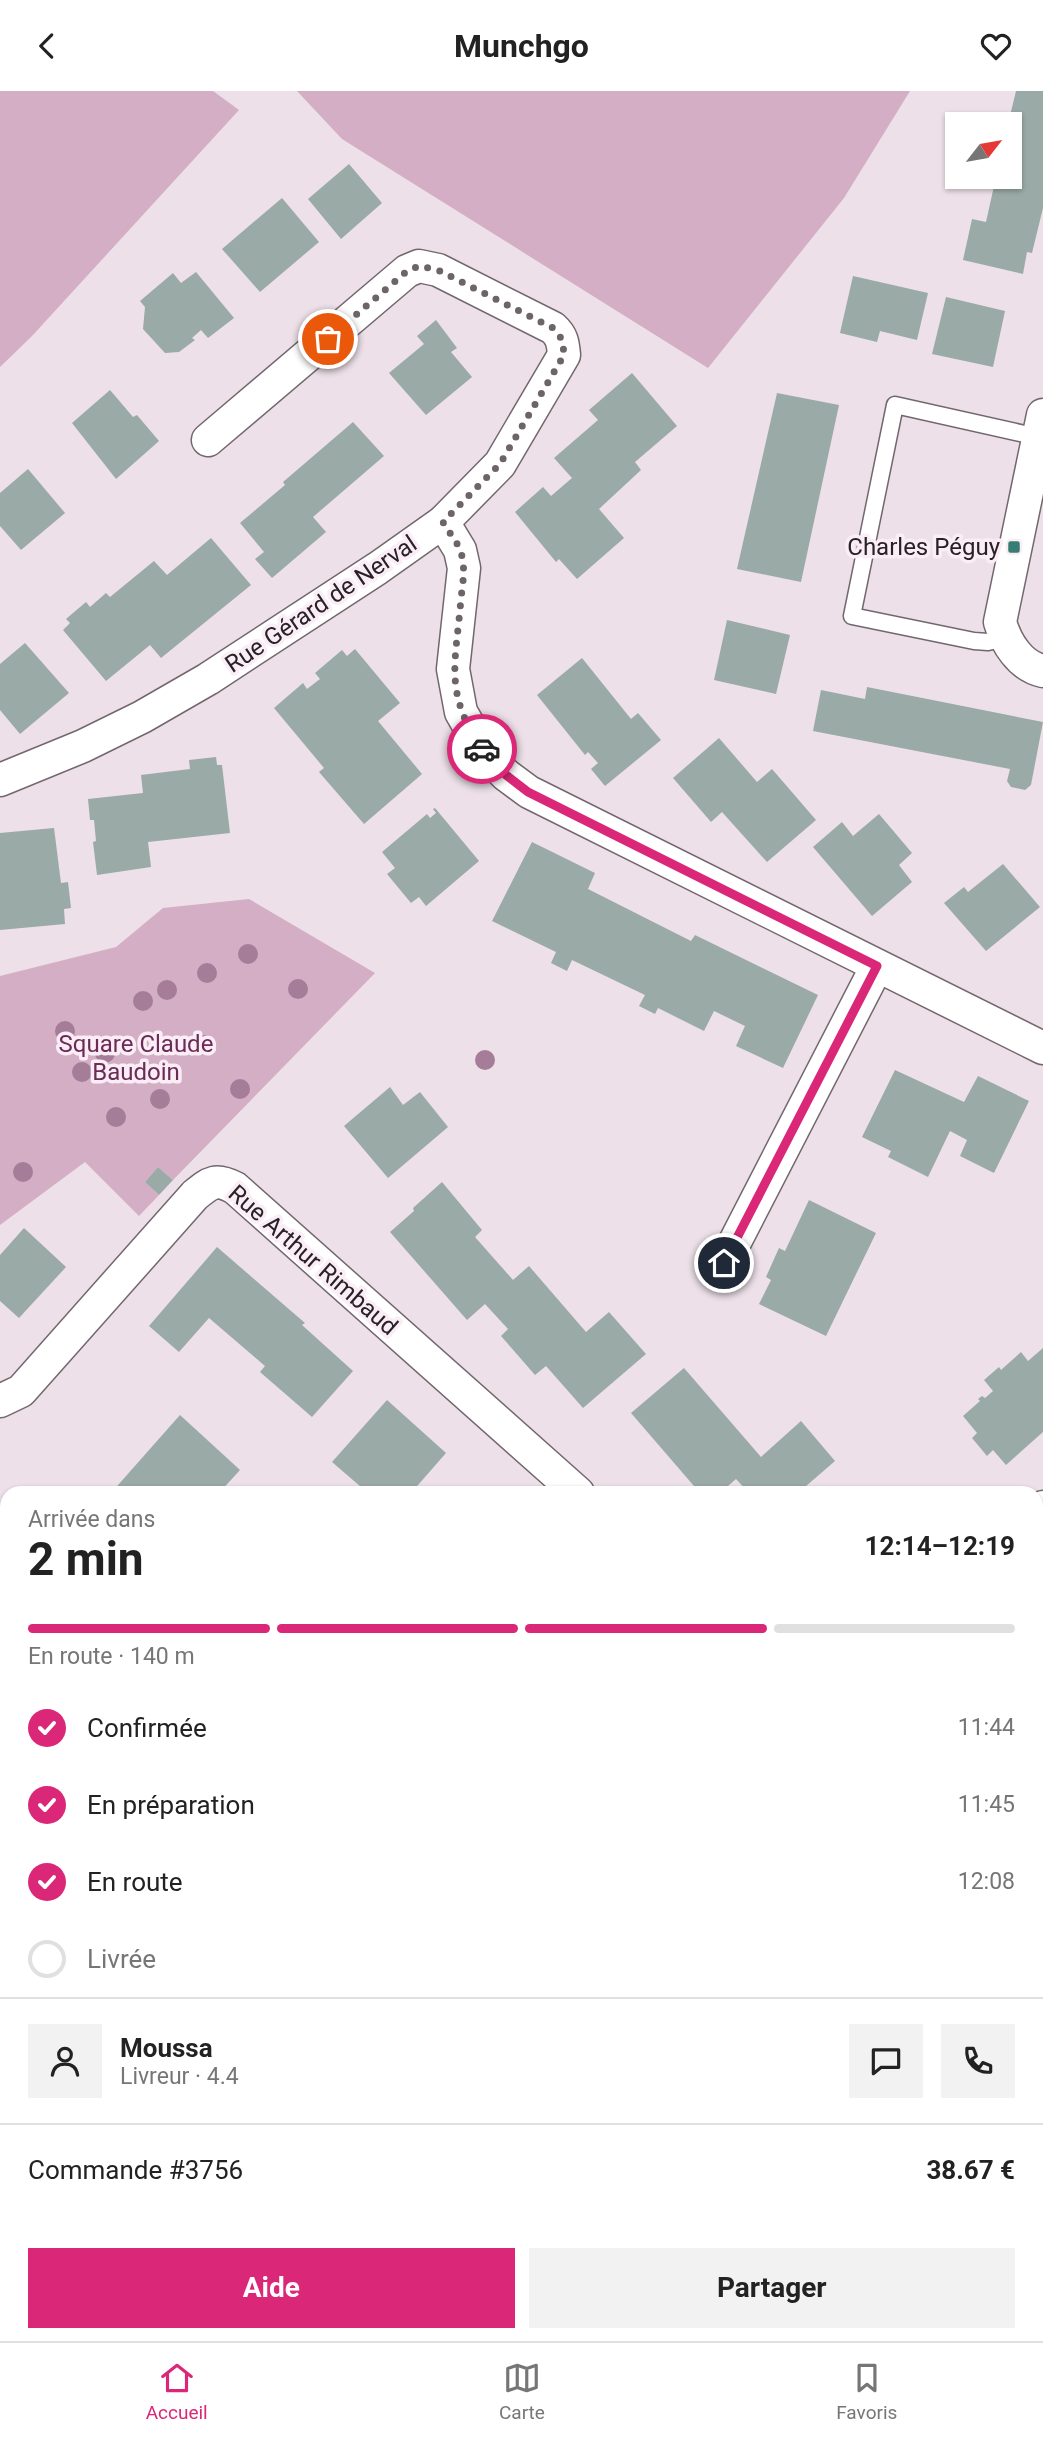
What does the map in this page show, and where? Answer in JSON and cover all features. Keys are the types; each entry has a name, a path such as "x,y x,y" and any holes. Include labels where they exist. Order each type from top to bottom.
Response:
{"street":[{"name":"Rue Gérard de Nerval","path":"0,780 83,746 142,717 208,679 378,568 443,522 500,464 564,355 563,342 553,328 438,270 419,266 407,271 208,440"},
{"path":"1041,426 1000,622 1005,638 1018,657 1043,671"},
{"path":"443,522 460,550 464,568 453,669 461,712 485,754 506,775 528,792 1043,1048"},
{"path":"722,1266 877,966"},
{"name":"Rue Arthur Rimbaud","path":"0,1401 21,1391 195,1195 209,1184 223,1182 235,1188 570,1486"}],"lane":[{"path":"1005,638 988,642 974,641 852,616 895,405 1041,426"}],"green space":[{"path":"0,91 213,91 239,110 32,336 0,367"},
{"path":"297,91 910,91 844,198 708,368 342,139"},
{"name":"Square Claude Baudoin","path":"249,899 375,973 173,1180 158,1167 145,1182 159,1195 139,1216 85,1162 0,1225 0,976 116,947 163,908"}],"building":[{"path":"1016,91 1043,91 1043,208 1032,253 1027,252 1023,274 963,260 972,219 986,222 993,189 1022,189 1022,112 1011,112"},
{"path":"349,164 382,203 341,239 308,199"},
{"path":"282,198 319,242 260,292 222,249"},
{"path":"196,272 234,318 208,338 201,330 192,338 195,340 179,352 165,353 143,329 145,307 140,301 173,273 181,283"},
{"path":"853,276 928,293 917,340 880,331 877,342 840,333"},
{"path":"946,297 1005,311 993,367 932,354"},
{"path":"436,320 457,348 451,352 472,377 426,415 389,373 424,344 417,336"},
{"path":"632,373 677,426 635,462 641,470 599,509 624,538 577,579 559,559 556,562 515,512 543,487 551,496 572,478 554,458 598,420 589,410"},
{"path":"110,390 133,417 137,415 159,441 116,479 72,423"},
{"path":"777,393 839,405 801,582 737,569"},
{"path":"353,422 384,456 313,517 326,532 272,578 255,559 264,552 240,523"},
{"path":"28,469 65,513 21,550 0,526 0,493"},
{"path":"211,538 251,585 161,658 150,645 106,681 63,630 70,623 66,619 86,602 90,607 106,593 110,597 154,561 167,575"},
{"path":"727,620 790,635 776,694 714,680"},
{"path":"25,643 69,693 20,734 0,710 0,664"},
{"path":"355,649 400,703 378,721 422,774 364,824 319,772 324,768 274,708 303,683 307,689 320,679 315,673 342,650 347,656"},
{"path":"582,658 631,719 638,713 661,740 605,786 591,769 598,763 588,752 585,755 537,695"},
{"path":"867,687 1043,722 1031,785 1025,790 1011,787 1007,781 1010,769 813,731 821,690 865,699"},
{"path":"719,738 757,782 772,769 816,820 767,862 722,812 711,822 673,778"},
{"path":"216,757 217,765 222,765 230,833 148,842 151,867 97,875 93,842 96,841 94,820 90,820 88,799 143,793 141,775 190,769 189,760"},
{"path":"435,808 479,861 426,906 419,897 411,903 387,874 395,868 382,852 427,814 430,818 436,813 433,809"},
{"path":"879,814 912,853 899,865 912,882 872,916 813,847 842,822 853,836"},
{"path":"54,828 61,883 68,882 71,908 64,909 65,924 0,930 0,833"},
{"path":"532,842 595,873 588,889 691,941 695,935 818,995 783,1068 736,1046 745,1026 714,1011 704,1031 658,1008 655,1014 639,1006 645,995 572,960 567,971 551,963 556,952 492,921"},
{"path":"1003,864 1040,907 986,951 944,903 964,887 968,892"},
{"path":"895,1070 964,1102 978,1076 1029,1101 994,1173 960,1156 967,1140 950,1131 928,1177 888,1157 891,1151 862,1137"},
{"path":"390,1087 403,1105 420,1092 448,1127 388,1178 344,1126"},
{"path":"158,1167 173,1180 159,1195 145,1182"},
{"path":"442,1182 482,1230 475,1237 513,1280 529,1266 586,1332 609,1312 646,1354 583,1408 546,1366 535,1375 501,1336 508,1329 485,1304 467,1320 390,1232"},
{"path":"809,1200 876,1233 826,1336 759,1304 771,1280 766,1277 779,1248 785,1251"},
{"path":"24,1228 66,1267 19,1318 0,1301 0,1255"},
{"path":"217,1247 305,1323 302,1325 353,1371 312,1417 260,1372 265,1366 209,1318 179,1352 149,1326"},
{"path":"1043,1348 1043,1432 1006,1465 993,1450 987,1456 972,1438 977,1433 963,1416 980,1401 978,1399 982,1396 985,1398 993,1391 984,1380 999,1367 1001,1370 1021,1352 1028,1361"},
{"path":"684,1368 761,1457 801,1421 835,1461 806,1486 742,1486 736,1479 728,1486 694,1486 631,1413"},
{"path":"387,1400 446,1453 417,1486 360,1486 332,1462"},
{"path":"180,1415 240,1470 225,1486 117,1486"}],"way so far":[{"path":"328,339 407,271 419,266 438,270 553,328 563,342 564,355 500,464 443,522 460,550 464,568 453,669 456,691 461,712 482,749"}],"place":[{"name":"Charles Péguy","path":"1014,547"}],"route":[{"path":"482,749 506,775 528,792 877,966 724,1263"}]}
